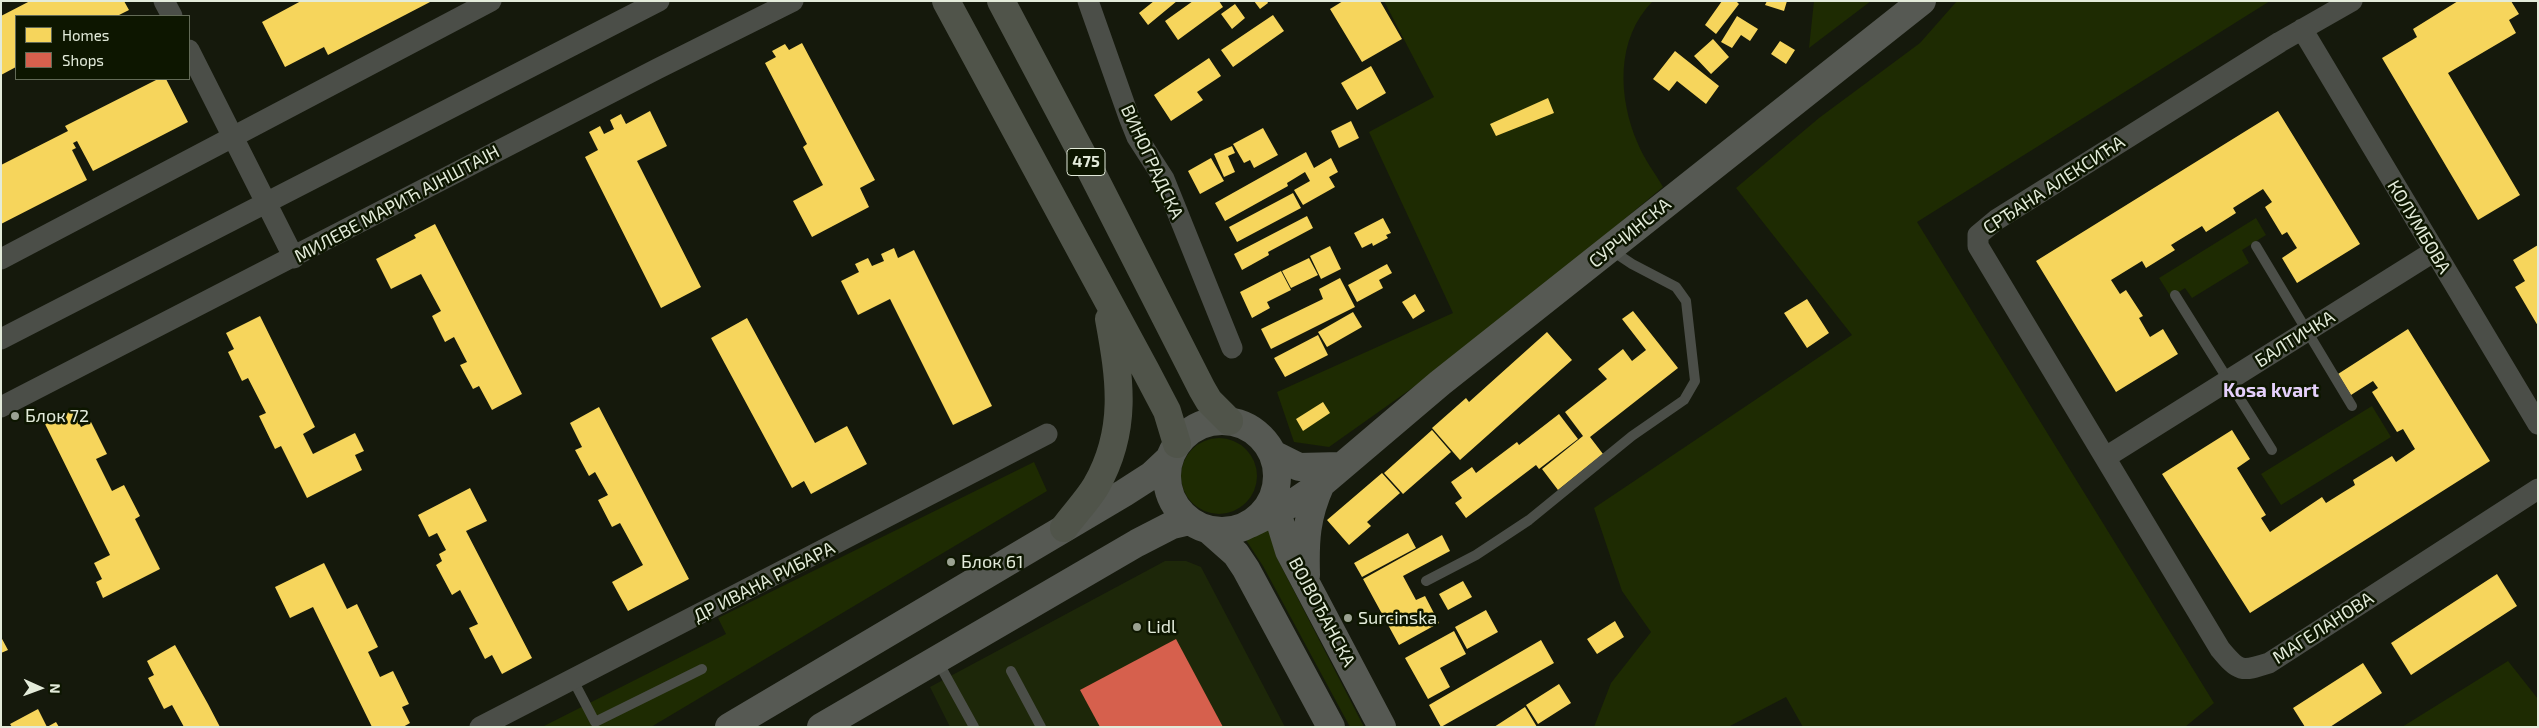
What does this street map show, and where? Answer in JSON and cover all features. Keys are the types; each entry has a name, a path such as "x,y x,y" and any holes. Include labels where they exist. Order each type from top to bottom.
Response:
{"highway":[{"name":"475","path":"946,1 1167,411 1173,451"},
{"name":"475","path":"1001,1 1090,169 1202,389 1209,401 1229,421"},
{"path":"1064,528 1095,488 1115,442 1119,411 1118,368 1106,298"}],"main road":[{"name":"СУРЧИНСКА","path":"1200,526 1227,531 1250,524 1275,503 1320,484 1610,249 1922,1"},
{"path":"729,727 1152,475 1199,426 1219,421 1229,421 1255,432 1273,454 1299,467 1340,466"},
{"path":"1173,451 1166,476 1169,493 1177,508 1236,554 1246,569 1331,727"},
{"path":"1273,454 1277,476 1275,503"},
{"path":"1306,584 1305,534 1320,484"},
{"name":"ВОЈВОЂАНСКА","path":"1275,503 1289,551 1382,727"},
{"path":"821,727 1136,544 1172,525 1200,526"}],"street":[{"path":"164,1 171,15"},
{"path":"1,259 233,139 491,1"},
{"path":"1,339 659,1"},
{"name":"МИЛЕВЕ МАРИЋ АЈНШТАЈН","path":"1,407 294,258 648,73 792,1"},
{"name":"ВИНОГРАДСКА","path":"1088,1 1128,116 1137,137 1164,179 1232,348"},
{"name":"СРЂАНА АЛЕКСИЋА","path":"2106,457 1978,246 1978,235 1996,220 2352,1"},
{"name":"КОЛУМБОВА","path":"2302,30 2433,252 2538,424"},
{"path":"190,52 294,258"},
{"name":"БАЛТИЧКА","path":"2106,457 2433,252"},
{"name":"ДР ИВАНА РИБАРА","path":"480,727 1047,434"},
{"name":"МАГЕЛАНОВА","path":"2106,457 2220,649 2234,666 2246,670 2269,663 2538,488"}],"lane":[{"path":"2256,246 2352,406"},
{"path":"1426,582 1476,555 1534,516 1632,436 1684,400 1693,388 1695,381 1689,312 1681,292 1668,281 1632,264 1610,249"},
{"path":"2175,295 2272,450"},
{"path":"936,660 974,727"},
{"path":"573,680 591,725 702,669"},
{"path":"1011,671 1041,727"}],"shaded area":[{"path":"1384,1 1653,1 1641,16 1632,33 1626,51 1624,89 1631,126 1638,144 1646,161 1663,187 1473,345 1329,447 1294,442 1277,392 1453,313 1369,132 1434,97"},
{"path":"1814,1 1871,1 1809,48"},
{"path":"1957,1 2270,1 1917,222 2214,703 2185,727 1803,727 1786,697 1728,727 1594,727 1611,683 1651,632 1622,591 1594,508 1852,335 1736,188 1819,118 1920,43"},
{"path":"2256,218 2266,235 2242,250 2249,263 2192,298 2185,288 2171,297 2159,278"},
{"path":"2372,406 2391,437 2281,505 2261,474"},
{"path":"1212,438 1226,438 1240,444 1251,455 1257,469 1254,491 1246,503 1226,514 1212,514 1198,508 1187,497 1181,483 1181,469 1187,455 1198,444"},
{"path":"1034,462 1047,491 651,727 542,727 726,634 718,618"},
{"path":"1269,528 1276,556 1364,727 1350,727 1263,566 1246,540"},
{"name":"Lidl","path":"1165,561 1186,561 1201,567 1285,727 950,727 930,687"},
{"path":"2508,661 2538,699 2538,727 2402,727"}],"building: Homes":[{"path":"30,1 124,1 129,10 119,15 15,15 15,68 1,75 1,16"},
{"path":"301,1 432,1 328,55 324,47 285,67 262,22"},
{"path":"1154,1 1177,1 1148,25 1139,13"},
{"path":"1193,1 1219,1 1223,7 1178,40 1165,21"},
{"path":"1254,1 1267,1 1268,3 1260,9"},
{"path":"1343,1 1380,1 1402,39 1362,62 1330,9"},
{"path":"1722,1 1736,1 1739,4 1716,34 1705,25"},
{"path":"1767,1 1787,1 1784,11 1765,5"},
{"path":"2458,1 2511,1 2519,14 2509,20 2516,33 2448,73 2520,195 2478,220 2382,58 2417,37 2413,29"},
{"path":"1235,4 1245,18 1232,29 1221,14"},
{"path":"1273,15 1284,31 1233,67 1221,50"},
{"path":"1737,16 1758,29 1750,41 1741,35 1732,48 1721,42"},
{"path":"1713,39 1729,57 1711,74 1694,56"},
{"path":"1780,41 1795,50 1786,64 1771,54"},
{"path":"802,43 875,180 860,188 869,207 812,237 793,201 823,185 803,147 807,144 765,63 776,57 772,51 785,44 789,50"},
{"path":"1675,51 1719,86 1706,104 1677,81 1669,91 1653,79"},
{"path":"1209,58 1221,76 1197,92 1203,100 1171,121 1154,95"},
{"path":"1371,66 1386,93 1357,110 1341,83"},
{"path":"156,80 167,80 188,122 93,171 77,141 73,143 76,148 72,150 87,180 1,224 1,165 68,131 65,126"},
{"path":"1548,98 1554,113 1496,136 1490,124"},
{"path":"650,111 667,146 637,161 701,287 661,308 585,157 598,150 589,132 600,126 604,134 614,129 610,120 621,114 626,124"},
{"path":"2278,111 2360,244 2297,283 2282,258 2297,248 2287,232 2282,235 2265,207 2272,202 2263,189 2233,208 2236,213 2206,232 2202,226 2171,245 2175,250 2146,268 2142,261 2111,280 2120,294 2126,290 2143,316 2139,318 2150,337 2163,329 2178,354 2116,392 2036,261"},
{"path":"1351,121 1359,138 1339,148 1331,131"},
{"path":"1263,128 1278,155 1254,168 1250,160 1244,163 1233,144"},
{"path":"1232,146 1235,153 1228,156 1235,172 1224,177 1214,154"},
{"path":"1306,152 1314,168 1331,158 1338,172 1329,177 1335,187 1303,205 1294,190 1310,181 1305,172 1287,183 1288,186 1225,221 1215,203"},
{"path":"1211,158 1224,181 1200,194 1188,171"},
{"path":"1293,193 1301,208 1237,242 1229,227"},
{"path":"1307,216 1313,228 1268,252 1269,255 1242,270 1234,254"},
{"path":"1383,218 1391,233 1386,235 1388,238 1373,246 1372,243 1362,248 1354,233"},
{"path":"435,224 522,394 492,410 479,386 473,389 460,365 467,362 454,337 445,342 432,316 441,311 421,274 391,289 376,259 416,238 414,235"},
{"path":"2538,245 2538,326 2515,287 2525,281 2513,260"},
{"path":"1330,246 1341,269 1321,279 1310,256"},
{"path":"894,248 898,258 914,250 992,406 953,425 890,299 858,315 841,281 859,272 855,264 868,258 872,266 884,261 881,254"},
{"path":"1309,258 1318,275 1291,288 1282,271"},
{"path":"1387,264 1392,273 1379,280 1383,288 1357,302 1348,285"},
{"path":"1281,271 1291,290 1267,302 1270,308 1252,318 1240,292"},
{"path":"1340,278 1355,307 1271,349 1261,329 1323,299 1319,289"},
{"path":"1415,294 1425,311 1413,319 1402,302"},
{"path":"1807,299 1829,333 1807,348 1784,313"},
{"path":"1633,311 1678,368 1590,437 1603,454 1558,490 1542,469 1583,436 1565,412 1607,379 1598,369 1623,349 1632,361 1646,350 1622,319"},
{"path":"1353,312 1362,327 1327,347 1318,332"},
{"path":"260,316 315,427 303,434 313,454 355,433 364,451 355,455 362,470 307,498 281,446 275,449 259,416 266,413 248,378 242,381 228,352 234,349 226,333"},
{"path":"747,318 815,443 847,426 867,464 811,494 804,481 792,488 711,338"},
{"path":"2408,329 2490,461 2250,613 2162,474 2232,430 2250,459 2237,468 2266,515 2261,518 2270,532 2322,497 2326,503 2355,485 2353,480 2392,456 2396,462 2415,449 2403,429 2397,432 2372,392 2378,388 2373,381 2351,395 2338,374"},
{"path":"1547,332 1572,360 1460,460 1432,428 1466,398 1469,402"},
{"path":"1318,335 1328,355 1285,377 1274,358"},
{"path":"1323,402 1330,413 1303,431 1296,419"},
{"path":"599,407 689,579 628,611 612,582 643,565 620,523 612,527 598,500 608,495 595,472 589,476 575,450 582,447 570,423"},
{"path":"73,410 81,427 91,422 107,454 96,459 112,491 124,485 140,516 135,519 160,569 103,598 96,582 102,579 94,563 110,555 45,424"},
{"path":"1559,414 1578,439 1539,469 1536,465 1466,518 1455,503 1462,498 1451,482 1472,467 1476,473 1517,442 1519,445"},
{"path":"1432,430 1451,452 1403,494 1384,473"},
{"path":"1382,473 1400,493 1367,522 1371,526 1349,545 1327,520"},
{"path":"470,488 487,521 466,531 532,658 502,674 492,655 485,659 469,628 478,624 460,590 452,595 436,565 442,561 439,554 446,550 437,533 429,537 418,515"},
{"path":"1408,533 1416,548 1362,577 1354,563"},
{"path":"1442,535 1450,551 1403,576 1416,600 1425,596 1439,623 1399,645 1363,579"},
{"path":"324,563 347,609 357,604 378,647 368,652 380,677 393,671 409,704 402,707 410,723 403,727 372,727 313,607 290,618 275,587"},
{"path":"2497,574 2517,606 2411,675 2391,643"},
{"path":"1463,581 1472,597 1448,610 1439,594"},
{"path":"1486,610 1498,632 1467,649 1455,627"},
{"path":"1615,621 1624,637 1597,654 1587,639"},
{"path":"1454,631 1466,654 1440,668 1450,687 1428,699 1405,658"},
{"path":"1,637 8,650 1,653"},
{"path":"1541,640 1554,663 1441,727 1429,705"},
{"path":"175,645 220,727 184,727 172,705 164,709 148,678 154,675 147,661"},
{"path":"2363,663 2382,693 2330,727 2305,727 2293,708"},
{"path":"1559,684 1571,703 1538,724 1526,705"},
{"path":"1525,707 1537,727 1494,727"},
{"path":"38,709 47,727 12,727 10,724"},
{"path":"56,722 59,727 47,727"}],"building: Shops":[{"path":"1176,639 1223,727 1100,727 1080,690"}],"place":[{"name":"Блок 72","path":"15,416"},
{"name":"Блок 61","path":"951,562"},
{"name":"Surcinska","path":"1348,618"},
{"name":"Lidl","path":"1137,627"}],"district":[{"name":"Kosa kvart","path":"2271,391"}]}
